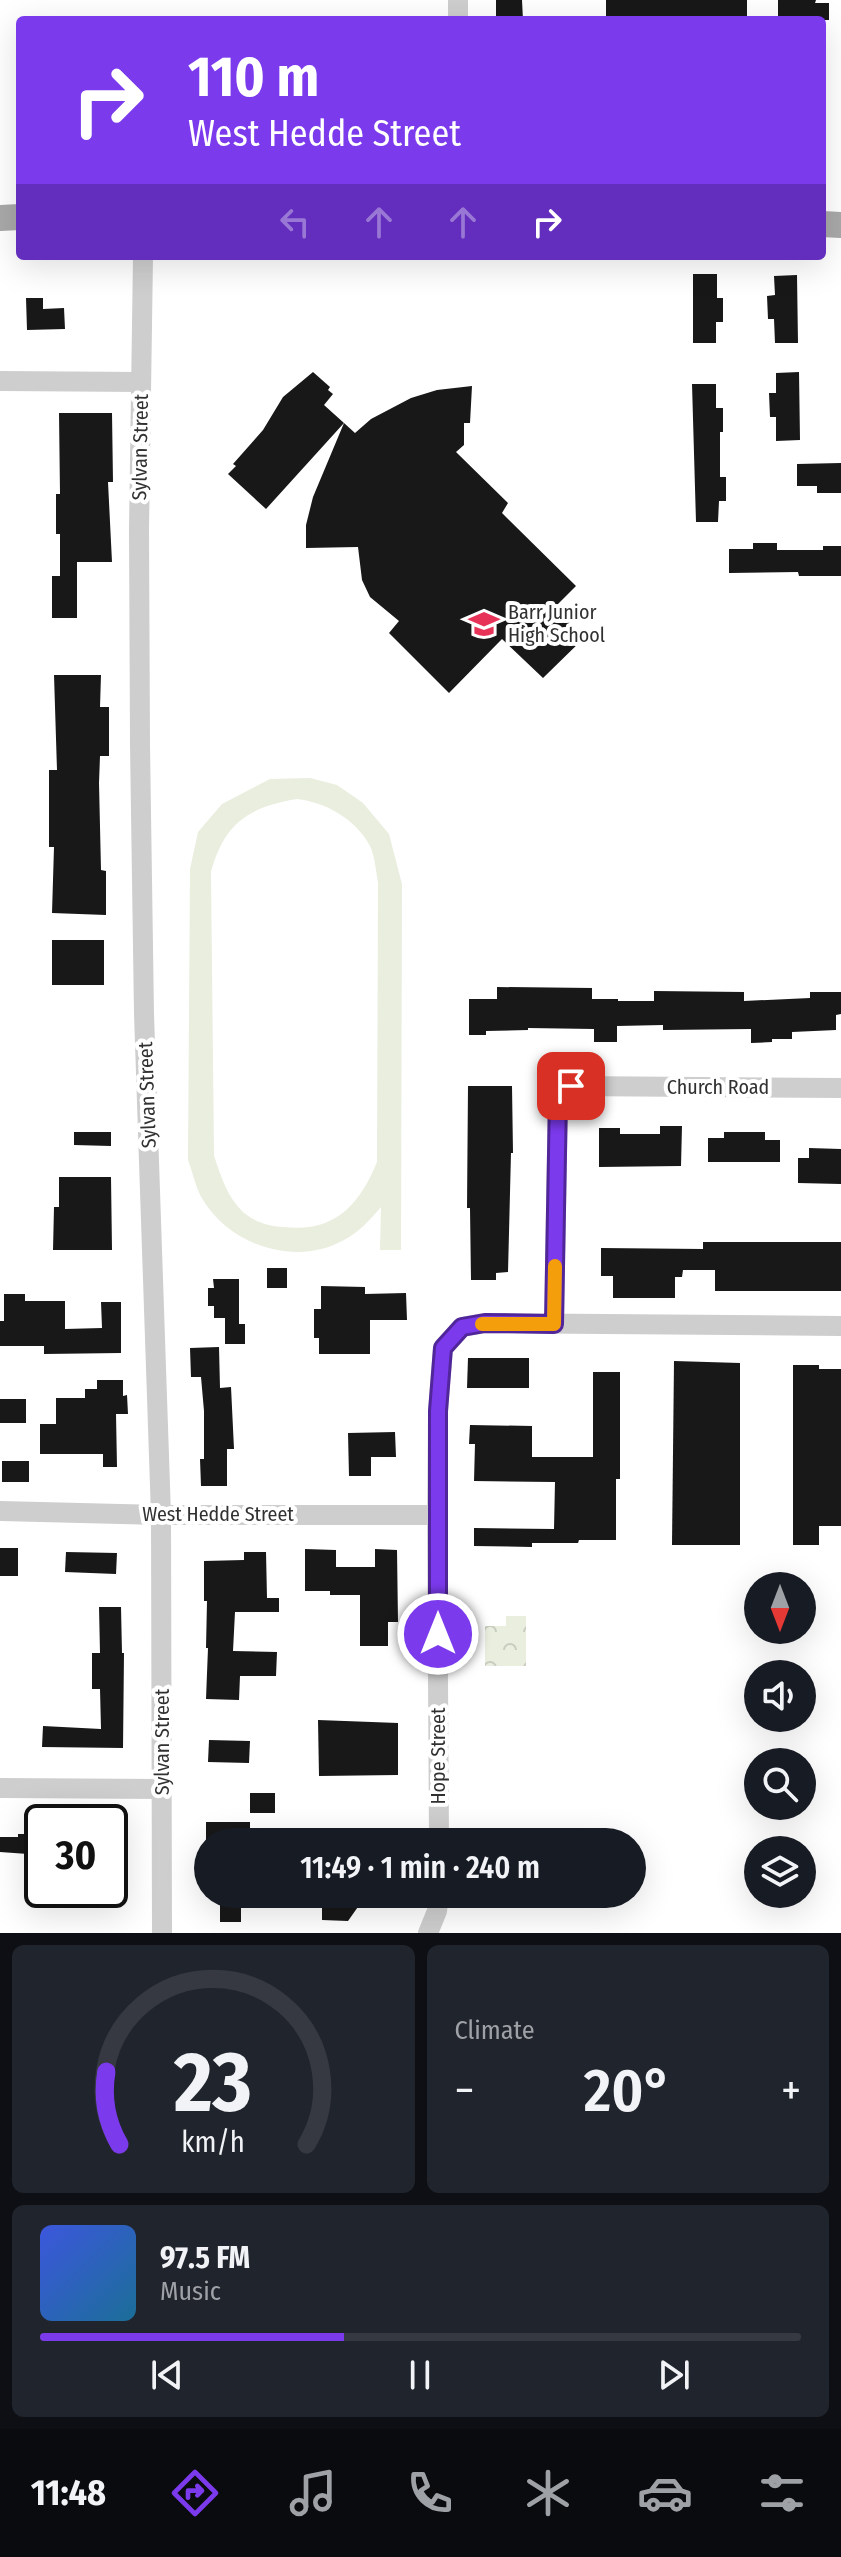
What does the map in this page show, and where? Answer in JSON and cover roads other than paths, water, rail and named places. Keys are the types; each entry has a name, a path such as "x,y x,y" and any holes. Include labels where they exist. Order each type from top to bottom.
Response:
{"street":[{"name":"Sylvan Street","path":"143,260 139,530 144,1014 161,1515 162,1933"},
{"path":"0,381 141,382"},
{"name":"Church Road","path":"554,1324 558,1097 571,1086 841,1088"},
{"name":"Hope Street","path":"439,1828 437,1515 438,1411 443,1348 462,1327 485,1323 554,1324"},
{"path":"554,1324 841,1326"},
{"name":"West Hedde Street","path":"0,1511 161,1515 437,1515"},
{"path":"0,1788 162,1789"},
{"path":"428,1933 437,1908"}],"place":[{"name":"Barr Junior High School","path":"484,624"}]}
